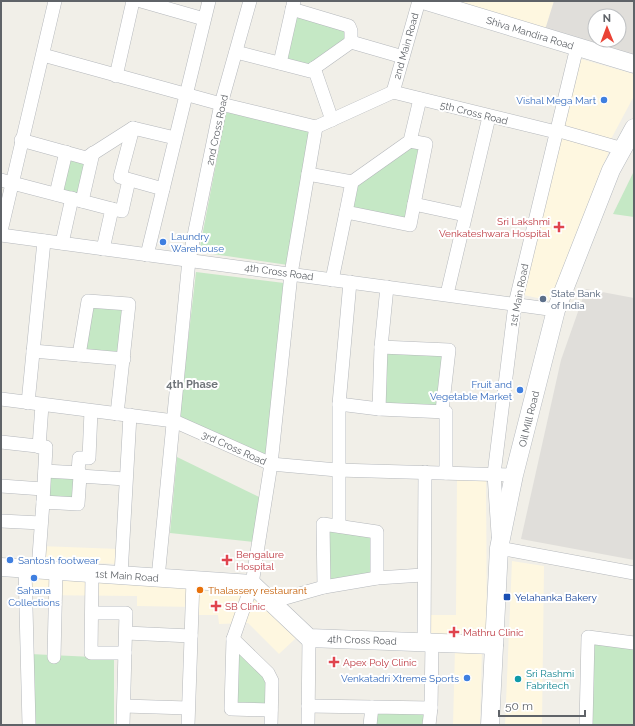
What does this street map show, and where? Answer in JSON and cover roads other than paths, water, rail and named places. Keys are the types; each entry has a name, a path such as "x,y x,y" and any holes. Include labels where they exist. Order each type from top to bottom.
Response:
{"street":[{"path":"1,231 6,181 21,140 55,1"},
{"path":"116,76 134,1"},
{"path":"141,1 204,19"},
{"path":"147,255 209,1"},
{"name":"2nd Cross Road","path":"158,578 189,260 221,104 250,1"},
{"name":"2nd Main Road","path":"393,92 419,1"},
{"name":"Shiva Mandira Road","path":"426,1 634,64"},
{"path":"280,63 293,5 348,26 351,31 351,42"},
{"path":"236,52 310,71 351,42"},
{"path":"351,42 403,57"},
{"name":"1st Main Road","path":"499,548 494,474 515,304 577,47"},
{"path":"43,55 221,104 316,127 393,92"},
{"path":"314,68 332,120"},
{"name":"5th Cross Road","path":"393,92 489,117 556,131 623,149"},
{"path":"332,280 352,182 410,140 420,99"},
{"path":"447,294 489,117"},
{"path":"271,710 231,709 233,639 252,584 270,464 291,274 316,127"},
{"path":"21,140 86,158 133,128 175,138"},
{"path":"133,128 120,177 163,189"},
{"name":"Oil Mill Road","path":"490,725 499,548 514,475 556,310 611,170 634,128"},
{"path":"346,212 410,225 426,144 410,140"},
{"path":"56,194 66,152"},
{"path":"62,244 93,153"},
{"path":"308,174 352,182"},
{"path":"6,181 122,211 129,180"},
{"path":"414,204 465,215"},
{"path":"104,249 112,209"},
{"name":"4th Cross Road","path":"1,235 332,280 447,294 556,310"},
{"path":"28,403 44,241"},
{"path":"339,526 339,404 350,282"},
{"path":"379,409 381,348 387,287"},
{"path":"79,355 88,301 129,304 124,359 125,479 121,575"},
{"path":"381,348 449,350 442,411"},
{"path":"33,352 124,359"},
{"name":"3rd Cross Road","path":"1,400 174,421 270,464 338,470 514,475"},
{"path":"339,404 379,409 446,412 446,473"},
{"path":"39,446 42,405"},
{"path":"1,486 78,504 79,458 88,458 91,411"},
{"path":"1,442 46,447 41,523 32,569 29,725"},
{"path":"45,471 125,479"},
{"path":"425,472 423,575 431,708 429,725"},
{"path":"1,521 41,523"},
{"path":"324,587 323,524 378,532 377,578"},
{"path":"499,548 634,573"},
{"name":"1st Main Road","path":"1,567 252,584"},
{"path":"54,657 56,571"},
{"path":"92,573 91,653 125,653"},
{"path":"271,602 324,587 377,578 423,575"},
{"path":"188,725 193,580"},
{"path":"252,584 309,638 308,725"},
{"path":"92,613 126,613 123,725"},
{"path":"126,633 191,636"},
{"path":"586,725 588,637 634,642"},
{"name":"4th Cross Road","path":"309,638 494,645"},
{"path":"233,639 268,673 272,681 271,725"},
{"path":"124,706 188,708"},
{"path":"308,706 431,708"},
{"path":"370,725 372,707"}],"place":[{"name":"Vishal Mega Mart","path":"604,100"},
{"name":"Sri Lakshmi Venkateshwara Hospital","path":"559,227"},
{"name":"Laundry Warehouse","path":"163,242"},
{"name":"State Bank of India","path":"543,299"},
{"name":"Fruit and Vegetable Market","path":"520,390"},
{"name":"Santosh footwear","path":"10,560"},
{"name":"Bengalure Hospital","path":"227,560"},
{"name":"Sahana Collections","path":"34,578"},
{"name":"Thalassery restaurant","path":"200,590"},
{"name":"Yelahanka Bakery","path":"507,597"},
{"name":"SB Clinic","path":"216,606"},
{"name":"Mathru Clinic","path":"454,632"},
{"name":"Apex Poly Clinic","path":"334,662"},
{"name":"Venkatadri Xtreme Sports","path":"467,678"},
{"name":"Sri Rashmi Fabritech","path":"518,679"}],"district":[{"name":"4th Phase","path":"192,384"}]}
